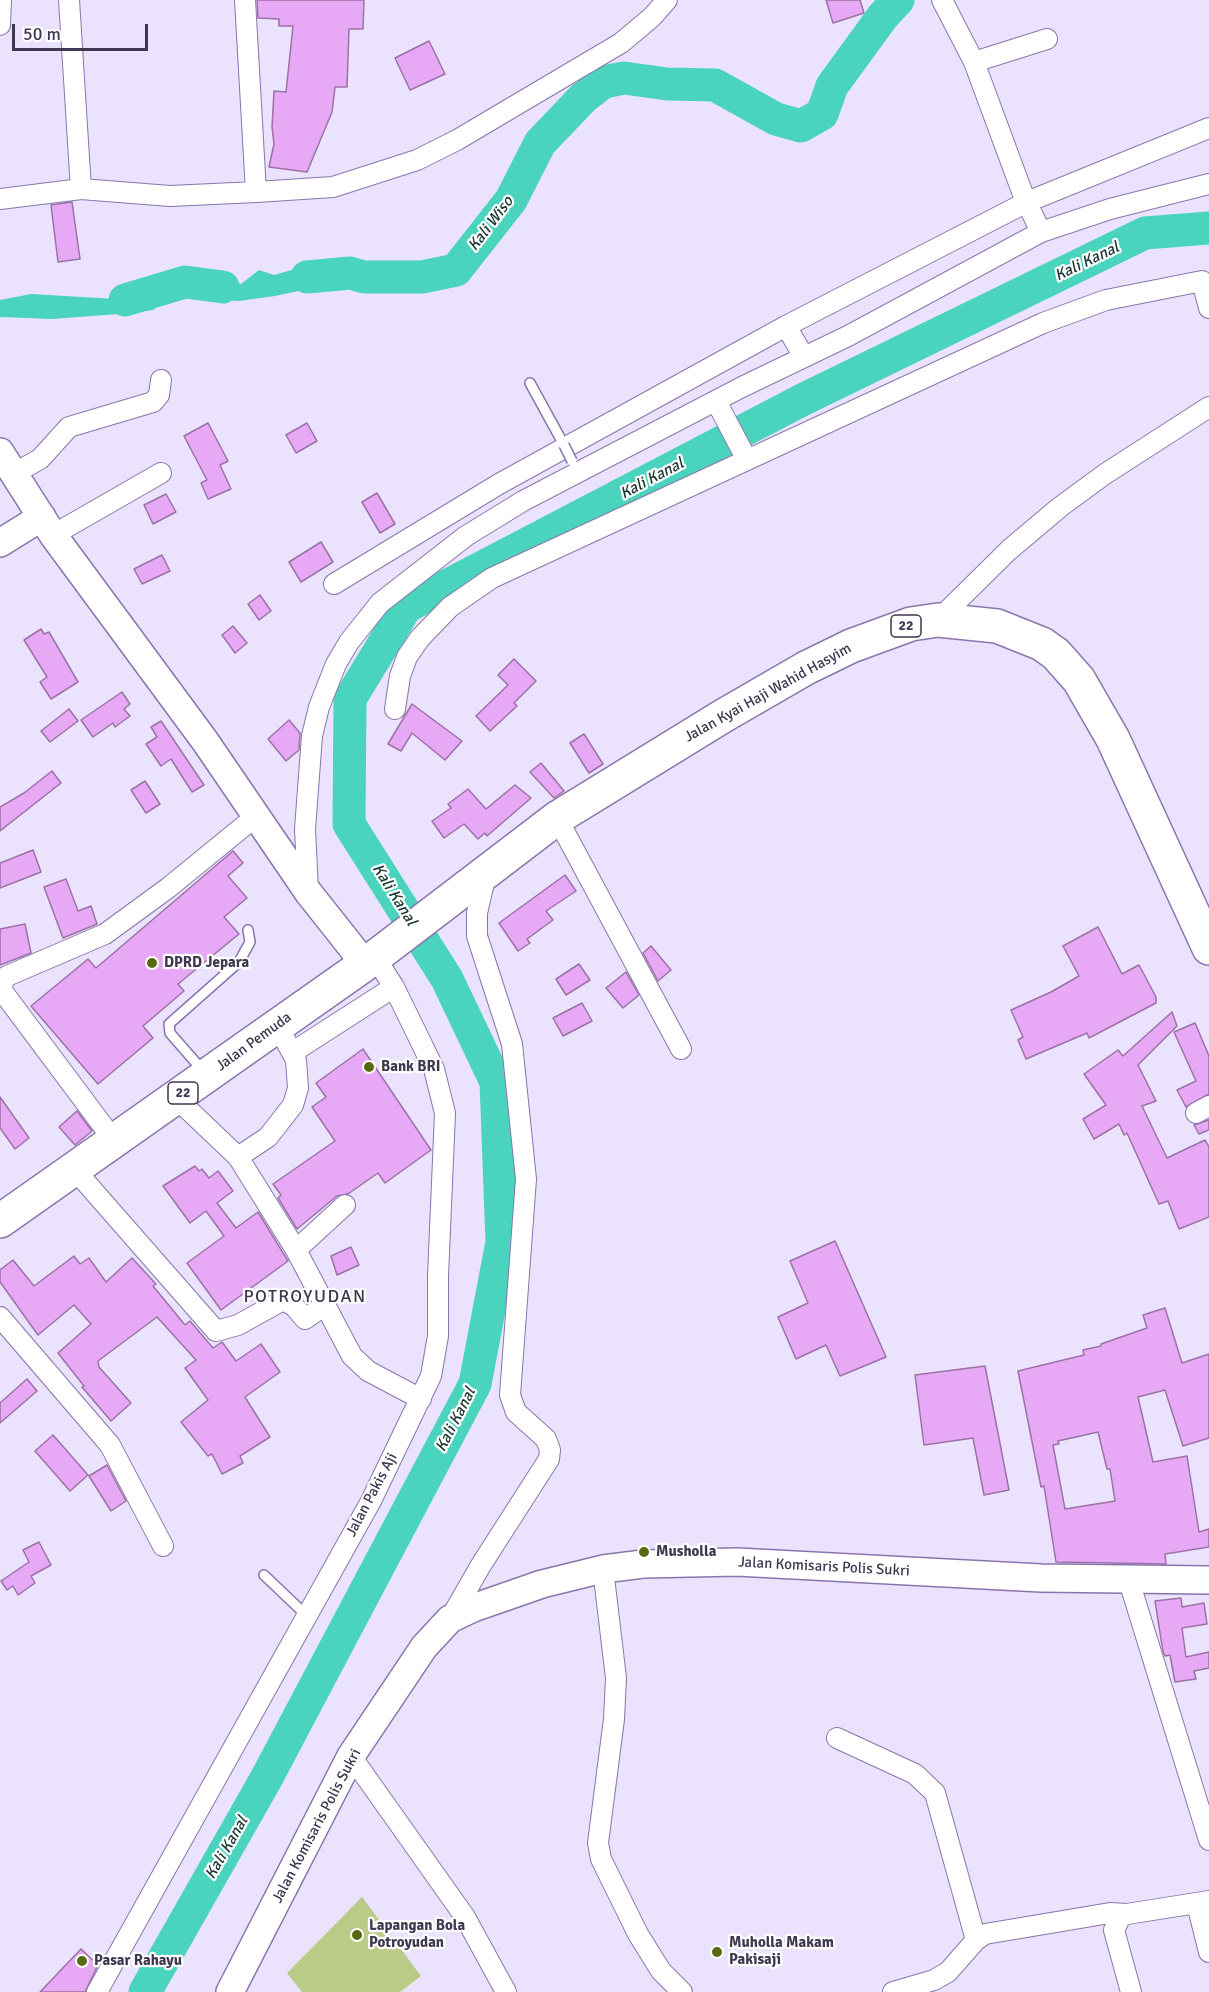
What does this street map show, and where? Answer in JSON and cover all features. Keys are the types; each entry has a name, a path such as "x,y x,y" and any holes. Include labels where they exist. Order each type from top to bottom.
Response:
{"highway":[{"name":"Jalan Kyai Haji Wahid Hasyim","path":"478,880 557,819 723,716 806,668 890,630 938,620 997,626 1042,644 1056,654 1079,680 1113,740 1209,948"},
{"name":"22","path":"377,956 478,880"},
{"name":"Jalan Pemuda","path":"0,1221 207,1075 285,1038 377,956"}],"main road":[{"path":"8,462 47,526 206,741 255,817 308,892 377,956"},
{"path":"0,543 47,526"},
{"name":"Jalan Komisaris Polis Sukri","path":"230,1992 351,1756 424,1647 450,1619 542,1584 603,1569 643,1564 737,1562 1129,1581 1209,1580"}],"street":[{"path":"0,25 1,0"},
{"path":"69,0 81,189"},
{"path":"245,0 256,192"},
{"path":"0,199 81,189 170,196 333,187 417,160 457,140 621,43 652,17 667,0"},
{"path":"942,1 974,62 1026,199 1039,227"},
{"path":"974,62 1047,39"},
{"path":"334,584 499,484 786,326 1026,199 1209,128"},
{"path":"308,892 304,829 312,736 327,685 349,642 380,603 466,536 575,466 717,401 848,336 1039,227 1209,184"},
{"path":"395,709 400,676 407,657 431,624 468,592 492,578 1042,323 1107,300 1205,281 1209,308"},
{"path":"786,326 804,357"},
{"path":"8,462 40,459 69,427 153,402 159,395 161,380"},
{"path":"717,401 747,459"},
{"path":"938,620 1010,550 1060,507 1105,474 1209,407"},
{"path":"47,526 161,473"},
{"path":"115,1142 1,990 3,980 7,976 105,934 129,918 255,817"},
{"path":"557,819 681,1049"},
{"path":"450,1619 481,1565 549,1459 550,1450 546,1439 516,1412 510,1395 526,1179 512,1044 477,936 478,880"},
{"name":"Jalan Pakis Aji","path":"97,1992 371,1501 421,1399 433,1369 438,1336 438,1276 445,1113 434,1069 377,956"},
{"path":"238,1157 268,1137 285,1119 293,1105 299,1075 285,1038 394,987"},
{"path":"176,1098 238,1157 296,1250 352,1356 368,1371 421,1399"},
{"path":"75,1170 216,1331 238,1325 283,1300 294,1306 304,1319 325,1305"},
{"path":"296,1250 345,1205"},
{"path":"0,1317 110,1445 163,1546"},
{"path":"603,1569 616,1678 614,1719 598,1843 601,1859 638,1934 661,1971 682,1992"},
{"path":"1129,1581 1209,1840"},
{"path":"837,1738 915,1774 935,1793 976,1940"},
{"path":"351,1756 465,1917 506,1992"},
{"path":"893,1992 934,1980 948,1972 976,1940 985,1935 1110,1913 1126,1914 1203,1903 1209,1952"},
{"path":"1126,1914 1120,1918 1114,1930 1131,1992"}],"lane":[{"path":"530,383 575,466"},
{"path":"207,1075 170,1033 169,1024 239,962 250,942 248,930"},
{"path":"264,1575 306,1615"}],"shaded area":[{"path":"344,266 350,273 340,282 275,296 239,301 169,297 153,310 131,313 53,319 0,317 0,300 31,294 116,299 178,286 187,274 215,275 241,284 259,270 274,275 295,269 311,272"},
{"name":"Lapangan Bola Potroyudan","path":"362,1897 421,1976 400,1992 302,1992 287,1973"}],"building":[{"path":"257,0 364,0 363,29 349,29 347,87 335,87 332,112 307,172 269,167 274,144 272,127 274,91 286,92 293,26 279,26 279,19 258,18"},
{"path":"826,0 860,0 864,13 833,23"},
{"path":"429,41 445,74 410,90 395,58"},
{"path":"72,202 80,259 58,262 51,205"},
{"path":"208,423 228,461 220,465 231,489 208,499 201,483 207,480 184,436"},
{"path":"307,423 317,441 296,453 286,435"},
{"path":"377,493 395,524 380,533 362,502"},
{"path":"166,494 176,512 153,524 144,505"},
{"path":"321,542 333,562 301,582 289,562"},
{"path":"162,555 170,571 142,584 134,569"},
{"path":"260,595 271,611 259,620 248,604"},
{"path":"233,626 247,643 235,653 222,635"},
{"path":"41,629 44,634 49,632 78,682 51,699 40,682 47,677 24,640"},
{"path":"514,659 536,681 514,703 517,706 490,731 476,716 508,685 498,675"},
{"path":"122,692 130,704 124,709 130,716 115,727 113,723 93,737 81,720"},
{"path":"412,704 462,741 445,760 412,733 401,751 388,744"},
{"path":"69,709 78,721 50,742 41,731"},
{"path":"289,720 300,733 299,750 286,761 268,739"},
{"path":"161,721 204,785 192,792 171,759 161,766 146,744 157,737 151,727"},
{"path":"584,734 603,764 589,773 570,743"},
{"path":"541,763 564,791 554,798 530,772"},
{"path":"52,771 61,783 0,831 0,807 24,793"},
{"path":"145,781 160,804 146,813 131,790"},
{"path":"515,785 531,798 487,836 485,833 478,839 464,824 444,838 432,821 451,808 448,804 468,789 486,809"},
{"path":"33,850 41,872 0,888 0,863"},
{"name":"DPRD Jepara","path":"233,851 243,863 228,876 247,898 224,917 239,934 178,984 184,991 143,1026 153,1038 98,1084 31,1006 88,959 96,968"},
{"path":"565,875 576,891 546,911 553,920 527,939 530,943 518,951 499,923"},
{"path":"66,879 78,911 91,906 97,924 63,938 44,887"},
{"path":"25,924 31,953 0,965 0,929"},
{"path":"1098,927 1122,974 1139,965 1156,997 1156,1003 1089,1038 1087,1033 1026,1059 1018,1040 1023,1037 1011,1010 1079,976 1063,946"},
{"path":"651,946 671,970 658,981 643,953"},
{"path":"579,964 590,980 566,995 556,979"},
{"path":"626,972 639,995 623,1008 606,988"},
{"path":"582,1003 592,1021 563,1036 553,1018"},
{"path":"1172,1012 1177,1026 1138,1065 1156,1101 1142,1106 1167,1158 1205,1140 1209,1147 1209,1217 1179,1229 1168,1201 1159,1204 1127,1133 1124,1135 1119,1124 1094,1139 1083,1119 1106,1105 1084,1074 1118,1050 1123,1056"},
{"path":"1195,1023 1209,1056 1209,1094 1186,1107 1177,1090 1196,1081 1174,1032"},
{"path":"363,1049 431,1150 385,1183 378,1173 348,1194 337,1196 297,1229 278,1198 281,1195 273,1184 335,1141 312,1107 326,1097 316,1083"},
{"path":"0,1097 29,1138 15,1149 0,1128"},
{"path":"77,1111 92,1131 75,1145 59,1127"},
{"path":"1209,1120 1209,1130 1199,1134 1194,1125"},
{"path":"195,1166 199,1171 202,1169 209,1178 218,1171 233,1191 217,1203 236,1228 258,1212 288,1261 221,1310 187,1263 224,1236 206,1211 190,1223 163,1186"},
{"path":"835,1241 886,1357 840,1376 826,1345 796,1359 778,1317 808,1303 790,1261"},
{"path":"351,1247 359,1265 337,1275 331,1256"},
{"path":"74,1256 80,1264 89,1258 106,1282 132,1258 156,1284 153,1286 185,1325 190,1321 213,1348 222,1342 236,1361 261,1344 280,1372 245,1397 270,1437 240,1456 243,1463 222,1474 212,1454 208,1456 181,1422 208,1400 185,1368 196,1360 157,1317 98,1361 99,1367 131,1403 111,1421 82,1387 84,1386 58,1353 91,1324 74,1305 38,1335 0,1282 0,1270 13,1260 34,1286"},
{"path":"1165,1308 1182,1363 1209,1354 1209,1438 1183,1446 1165,1390 1138,1397 1153,1462 1187,1456 1199,1532 1209,1529 1209,1547 1165,1554 1166,1564 1056,1562 1044,1486 1041,1487 1018,1371 1084,1355 1083,1350 1101,1346 1101,1344 1147,1328 1143,1315","holes":["1098,1432 1107,1469 1110,1469 1115,1501 1065,1509 1053,1445 1059,1444 1058,1441"]},
{"path":"985,1366 1009,1490 984,1495 973,1438 924,1445 915,1375"},
{"path":"27,1379 37,1391 0,1423 0,1403"},
{"path":"53,1435 88,1475 70,1491 35,1451"},
{"path":"107,1465 126,1501 111,1511 89,1476"},
{"path":"39,1542 51,1565 31,1576 35,1583 18,1595 13,1586 7,1590 1,1581 29,1562 23,1550"},
{"path":"1181,1598 1182,1607 1204,1603 1207,1624 1182,1628 1186,1657 1209,1652 1209,1668 1194,1671 1196,1679 1175,1682 1170,1655 1165,1656 1163,1652 1155,1601"},
{"name":"Pasar Rahayu","path":"81,1949 98,1965 85,1992 40,1992"}],"waterway":[{"name":"Kali Wiso","path":"307,277 350,273 364,277 422,277 456,270 511,200 540,143 583,98 604,82 624,78 667,84 715,85 776,119 801,126 822,114 832,86 883,16 898,0"},
{"name":"Kali Kanal","path":"145,1992 266,1779 475,1384 502,1242 496,1082 447,979 349,824 350,699 406,607 802,400 1145,233 1209,228"},
{"name":"Kali Wiso","path":"125,300 185,282 223,287"}],"place":[{"name":"DPRD Jepara","path":"152,963"},
{"name":"Bank BRI","path":"369,1067"},
{"name":"Musholla","path":"644,1552"},
{"name":"Lapangan Bola Potroyudan","path":"357,1935"},
{"name":"Muholla Makam Pakisaji","path":"717,1952"},
{"name":"Pasar Rahayu","path":"82,1961"}],"district":[{"name":"POTROYUDAN","path":"305,1297"}]}
